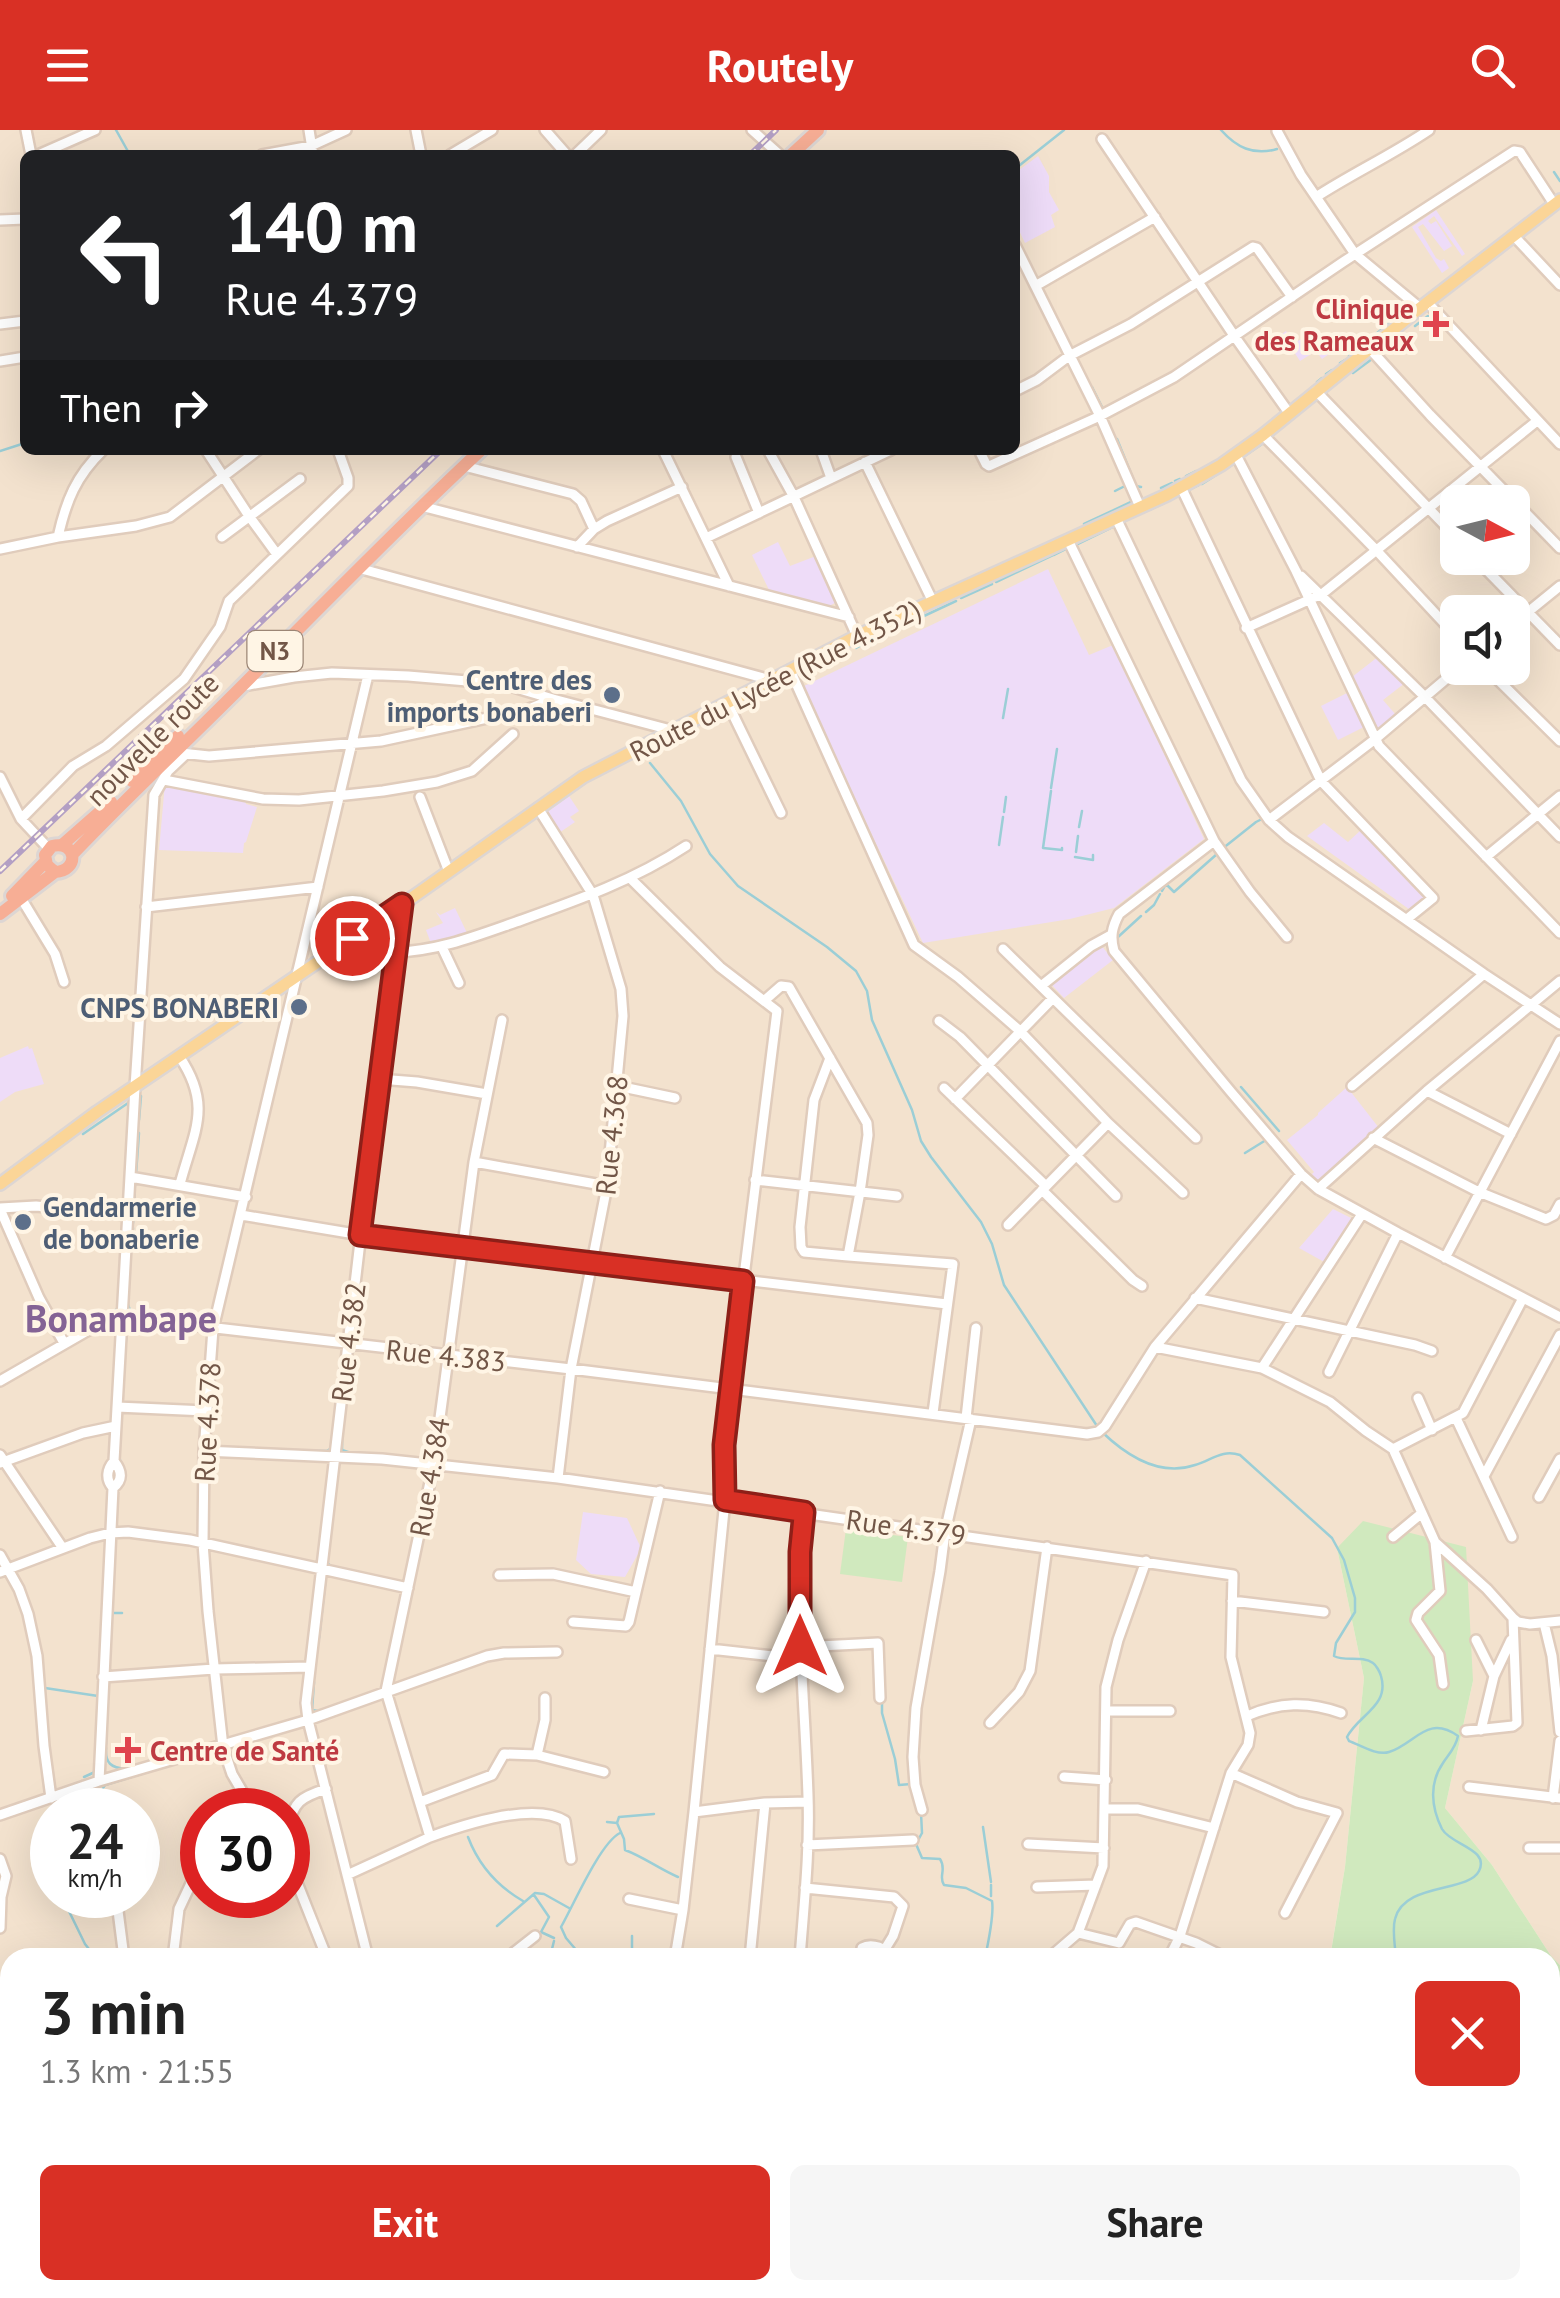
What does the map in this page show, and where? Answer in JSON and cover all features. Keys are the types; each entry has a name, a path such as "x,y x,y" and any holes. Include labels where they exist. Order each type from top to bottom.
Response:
{"highway":[{"path":"786,150 807,130"},
{"path":"797,150 818,130"},
{"name":"nouvelle route","path":"0,914 21,898 57,856 463,455"},
{"name":"nouvelle route","path":"0,906 180,753 357,568 476,455"}],"main road":[{"name":"Route du Lycée (Rue 4.352)","path":"0,1183 32,1156 78,1131 135,1086 583,776 857,636 1140,507 1236,455 1557,202"}],"street":[{"path":"46,150 95,130"},
{"path":"309,130 312,150 346,130"},
{"path":"458,150 492,130"},
{"path":"545,130 563,150"},
{"path":"580,150 602,130"},
{"path":"752,130 775,150"},
{"path":"1316,198 1429,130"},
{"path":"1277,131 1301,175 1355,254 1424,305 1560,444"},
{"path":"1102,139 1289,413"},
{"path":"1020,452 1163,383 1516,151 1557,202"},
{"path":"1036,285 1154,217"},
{"path":"1514,236 1560,285"},
{"path":"1020,389 1069,356 1131,324 1255,247 1292,297"},
{"path":"1020,255 1140,507"},
{"path":"1370,349 1560,548"},
{"path":"1316,392 1440,521"},
{"path":"1246,628 1322,594 1538,420"},
{"path":"1263,434 1440,619"},
{"path":"58,537 64,508 82,472 98,455"},
{"path":"210,455 276,553"},
{"path":"0,549 136,526 170,516 251,455"},
{"path":"21,820 74,766 106,746 184,679 220,627 228,601 348,486 340,455"},
{"path":"666,455 730,586"},
{"path":"771,455 794,496 857,636"},
{"path":"823,455 831,478"},
{"path":"706,538 880,455"},
{"path":"982,455 989,466 1013,455"},
{"path":"1236,455 1296,571 1374,740 1560,933"},
{"path":"736,457 759,513"},
{"path":"865,462 933,602"},
{"path":"464,466 573,494 582,501 594,528"},
{"path":"222,537 300,479"},
{"path":"576,547 594,528 682,487"},
{"path":"1181,487 1322,781 1433,898 1408,919"},
{"path":"421,506 849,618"},
{"path":"1116,518 1241,780 1269,820 1288,837 1560,1024"},
{"path":"1068,540 1214,841 1287,937"},
{"path":"357,568 771,680"},
{"path":"1296,571 1560,837"},
{"path":"1492,575 1511,595"},
{"path":"1530,610 1560,586"},
{"path":"1530,614 1560,645"},
{"path":"790,670 914,944 1020,1032 1182,1192"},
{"path":"240,687 332,674 503,684 671,730"},
{"name":"Rue 4.378","path":"239,1788 223,1747 203,1542 204,1451 213,1329 368,675"},
{"path":"1269,820 1374,740 1440,683"},
{"path":"1503,685 1560,740"},
{"path":"99,1780 112,1488 120,1478 114,1461 121,1317 154,796 180,753 226,755 353,744 440,730 529,709 553,698"},
{"path":"727,702 781,813"},
{"path":"164,780 263,799 299,800 420,786 478,767 513,734"},
{"path":"0,776 21,820 57,856"},
{"path":"1486,857 1560,796"},
{"path":"420,797 449,872"},
{"name":"Rue 4.368","path":"538,808 593,895 621,989 623,1016 608,1186 571,1368 558,1478"},
{"path":"1214,841 1119,914 1111,935 1114,952 1301,1174 1318,1189 1560,1316"},
{"path":"395,952 442,947 593,895 657,866 686,846"},
{"path":"631,878 720,967 778,1010 730,1389 724,1445 725,1500 677,1948"},
{"path":"146,907 318,887"},
{"path":"21,898 54,954 64,982"},
{"name":"Rue 4.382","path":"366,1948 306,1703 402,904"},
{"path":"1040,986 1111,935"},
{"path":"442,947 459,982"},
{"path":"1003,949 1196,1138"},
{"path":"1352,1086 1484,974"},
{"path":"1318,1189 1428,1090 1560,981"},
{"path":"765,1000 781,986 789,987 868,1128 848,1256"},
{"path":"955,1099 1053,998"},
{"name":"Rue 4.384","path":"430,1837 386,1691 434,1463 474,1162 502,1020"},
{"path":"940,1021 1116,1196"},
{"path":"1445,1258 1560,1041"},
{"path":"179,1056 194,1079 200,1106 180,1184"},
{"path":"830,1058 814,1100 800,1226 802,1250 953,1264 933,1413"},
{"path":"379,1079 487,1094"},
{"path":"618,1086 676,1098"},
{"path":"944,1088 1142,1286"},
{"path":"1428,1090 1511,1134"},
{"path":"1008,1225 1108,1123"},
{"path":"1373,1138 1480,1192 1546,1219 1554,1215 1560,1204"},
{"path":"474,1162 608,1186"},
{"path":"1301,1174 1155,1347 1262,1368 1317,1394 1393,1449 1435,1542 1440,1592 1418,1613 1416,1620 1439,1655 1444,1684"},
{"path":"130,1177 246,1197"},
{"path":"755,1180 897,1196"},
{"path":"64,1343 39,1298 0,1209 36,1206 128,1215"},
{"path":"1262,1368 1362,1214"},
{"path":"241,1216 360,1235 946,1304"},
{"path":"1329,1372 1398,1233"},
{"path":"1195,1298 1432,1351"},
{"path":"1393,1449 1463,1413 1523,1298"},
{"path":"0,1381 106,1320 121,1317"},
{"name":"Rue 4.383","path":"121,1317 571,1368 1087,1434 1101,1429 1155,1347"},
{"path":"922,1810 913,1757 916,1708 945,1532 969,1418 976,1328"},
{"path":"1484,1476 1560,1334"},
{"path":"1418,1398 1432,1430"},
{"path":"117,1407 206,1411"},
{"path":"1456,1418 1512,1537"},
{"path":"62,1547 1,1460 116,1426"},
{"name":"Rue 4.379","path":"204,1451 434,1463 660,1491 1146,1561 1233,1574 1232,1601"},
{"path":"1539,1497 1560,1459"},
{"path":"573,1622 626,1626 629,1622 660,1491"},
{"path":"801,1948 808,1802 800,1659 804,1512"},
{"path":"1394,1537 1422,1512"},
{"path":"4,1571 62,1547 110,1533 128,1532 203,1542 408,1588"},
{"path":"1435,1542 1518,1622 1560,1621"},
{"path":"990,1724 1019,1692 1030,1671 1047,1547"},
{"path":"0,1555 4,1571 28,1614 37,1656 50,1788"},
{"path":"1061,1948 1078,1933 1103,1866 1106,1688 1146,1561"},
{"path":"499,1575 559,1575 636,1592"},
{"path":"1175,1948 1232,1773 1248,1745 1250,1733 1230,1657 1232,1601 1324,1612"},
{"path":"1466,1731 1517,1724 1513,1618"},
{"path":"1544,1623 1558,1694 1560,1732"},
{"path":"1481,1730 1494,1676 1513,1638"},
{"path":"1476,1640 1494,1676"},
{"path":"800,1646 878,1643 880,1698"},
{"path":"710,1649 800,1659"},
{"path":"78,1788 308,1720 487,1656 557,1652"},
{"path":"103,1676 214,1668 310,1667"},
{"path":"538,1755 545,1698"},
{"path":"1247,1716 1271,1706 1300,1704 1341,1713"},
{"path":"1106,1711 1170,1711"},
{"path":"1469,1786 1556,1798 1560,1741"},
{"path":"420,1802 492,1775 504,1754 538,1755 604,1772"},
{"path":"1232,1773 1297,1802 1336,1813 1285,1913"},
{"path":"1064,1777 1106,1780"},
{"path":"310,1795 326,1789"},
{"path":"694,1812 808,1802"},
{"path":"751,1948 765,1804"},
{"path":"0,1815 30,1805"},
{"path":"1106,1809 1138,1810 1214,1828"},
{"path":"347,1874 430,1837 496,1816 561,1817 566,1821 571,1859"},
{"path":"807,1844 914,1840"},
{"path":"1028,1844 1104,1848"},
{"path":"1529,1848 1560,1848"},
{"path":"0,1859 6,1876 0,1928"},
{"path":"1037,1887 1096,1885"},
{"path":"805,1888 874,1895 901,1902 903,1906 887,1948"},
{"path":"629,1899 683,1910"},
{"path":"174,1948 180,1907"},
{"path":"119,1918 123,1948"},
{"path":"310,1918 322,1948"},
{"path":"1078,1933 1120,1943 1130,1924 1136,1922 1205,1948"},
{"path":"520,1948 535,1936"}],"shaded area":[{"path":"0,130 1560,130 1560,1948 1546,1948 1492,1865 1445,1808 1473,1681 1337,1548 1364,1678 1345,1867 1332,1948 0,1948"},
{"path":"1038,156 1049,176 1049,192 1059,210 1051,215 1055,227 1025,243 1020,232 1020,169"},
{"path":"1436,210 1465,254 1462,256 1434,216 1428,221 1436,221 1452,246 1444,251 1423,224 1418,227 1436,258 1444,259 1449,268 1442,273 1412,227"},
{"path":"1286,331 1298,341 1306,336 1310,341 1319,335 1335,350 1322,359 1316,351 1300,361 1282,334"},
{"path":"778,542 790,566 816,556 837,602 827,607 770,592 752,555"},
{"path":"1048,569 1089,655 1113,645 1204,839 1114,908 923,943 802,687"},
{"path":"1379,656 1405,683 1383,700 1396,715 1376,732 1352,677"},
{"path":"1347,693 1364,727 1338,740 1321,706"},
{"path":"165,783 245,800 257,807 243,853 159,850"},
{"path":"569,796 579,811 570,817 575,822 559,833 545,814"},
{"path":"1324,823 1348,842 1361,830 1427,899 1413,912 1307,836"},
{"path":"455,908 468,935 432,946 426,930 443,923 436,912 440,915"},
{"path":"1101,945 1113,960 1064,998 1050,983"},
{"path":"28,1046 44,1084 15,1092 0,1102 0,1058"},
{"path":"1347,1087 1379,1128 1319,1182 1287,1140"},
{"path":"1333,1209 1355,1220 1326,1263 1299,1248"},
{"path":"583,1512 627,1518 640,1546 625,1577 591,1574 576,1560"}],"green space":[{"path":"1363,1521 1466,1547 1473,1681 1445,1808 1492,1865 1546,1948 1332,1948 1345,1867 1364,1678 1337,1548"},
{"path":"846,1529 908,1537 902,1582 840,1574"}],"waterway":[{"path":"116,130 127,150"},
{"path":"1020,165 1064,130"},
{"path":"1221,130 1246,148 1277,149"},
{"path":"1554,172 1560,181"},
{"path":"1368,340 1402,311"},
{"path":"1415,326 1428,316"},
{"path":"1396,341 1405,334"},
{"path":"1349,356 1365,343"},
{"path":"1353,373 1372,359"},
{"path":"1340,363 1345,360"},
{"path":"1326,374 1332,370"},
{"path":"1317,382 1322,378"},
{"path":"1092,387 1102,407"},
{"path":"1117,439 1136,486 1141,487"},
{"path":"1243,457 1265,442"},
{"path":"0,451 20,445"},
{"path":"1202,484 1235,463"},
{"path":"1186,476 1196,471"},
{"path":"1175,481 1180,479"},
{"path":"1161,488 1172,483"},
{"path":"1187,491 1199,485"},
{"path":"1115,491 1125,486"},
{"path":"1084,524 1131,502"},
{"path":"1151,509 1164,503"},
{"path":"1076,545 1117,525"},
{"path":"712,540 728,573"},
{"path":"1054,555 1068,548"},
{"path":"996,582 1053,555"},
{"path":"961,598 992,584"},
{"path":"879,637 956,601"},
{"path":"856,648 873,639"},
{"path":"1003,718 1008,689"},
{"path":"1051,788 1057,749"},
{"path":"650,763 681,801 710,854 738,886 856,971 867,991 872,1020 912,1110 921,1141 981,1222 1004,1285 1097,1426"},
{"path":"546,810 585,783"},
{"path":"1051,791 1043,848 1062,848"},
{"path":"1004,812 1006,797"},
{"path":"1079,827 1082,811"},
{"path":"999,845 1003,817"},
{"path":"1222,849 1264,818"},
{"path":"1076,852 1078,836"},
{"path":"1162,891 1166,884 1174,892 1217,854"},
{"path":"1075,857 1093,860 1093,855"},
{"path":"151,902 154,865"},
{"path":"1146,912 1160,894"},
{"path":"1118,937 1141,916"},
{"path":"392,924 394,935"},
{"path":"1241,1087 1279,1131"},
{"path":"139,1120 141,1096"},
{"path":"83,1134 131,1101"},
{"path":"374,1156 380,1109"},
{"path":"136,1174 139,1133"},
{"path":"1245,1153 1266,1140"},
{"path":"374,1164 366,1228 374,1231"},
{"path":"134,1204 135,1183"},
{"path":"108,1209 125,1210"},
{"path":"133,1217 133,1223"},
{"path":"131,1252 133,1228"},
{"path":"357,1303 365,1239"},
{"path":"128,1299 130,1261"},
{"path":"127,1302 131,1313 173,1319"},
{"path":"78,1331 118,1308"},
{"path":"357,1308 354,1334 356,1340 362,1340"},
{"path":"180,1319 208,1323 212,1320"},
{"path":"107,1324 115,1329 116,1346"},
{"path":"125,1352 127,1328"},
{"path":"258,1328 290,1332"},
{"path":"348,1387 355,1349"},
{"path":"645,1374 664,1376"},
{"path":"669,1377 683,1379"},
{"path":"692,1380 724,1384"},
{"path":"735,1382 745,1386"},
{"path":"749,1387 763,1388"},
{"path":"343,1427 347,1394"},
{"path":"121,1409 119,1457 125,1475"},
{"path":"985,1416 998,1418"},
{"path":"1102,1432 1133,1456 1157,1466 1182,1468 1222,1454 1240,1455 1332,1538 1344,1560 1355,1598 1355,1612 1336,1643 1334,1656 1373,1663 1383,1686 1377,1703 1352,1729 1349,1741 1384,1753 1429,1729 1447,1730 1458,1736 1435,1779 1434,1804 1442,1829 1479,1857 1479,1871 1473,1878 1423,1893 1401,1907 1394,1923 1395,1948"},
{"path":"342,1434 342,1450 351,1453"},
{"path":"316,1451 333,1447"},
{"path":"336,1486 339,1463 344,1461"},
{"path":"334,1568 327,1563 336,1489"},
{"path":"950,1527 965,1530"},
{"path":"319,1638 329,1575"},
{"path":"113,1613 122,1613"},
{"path":"314,1677 318,1642"},
{"path":"109,1660 109,1673"},
{"path":"106,1744 108,1681"},
{"path":"314,1682 312,1710 318,1711"},
{"path":"45,1688 98,1696"},
{"path":"882,1699 899,1785 911,1784"},
{"path":"226,1749 281,1732"},
{"path":"106,1748 110,1764 126,1769"},
{"path":"205,1755 222,1750"},
{"path":"103,1788 201,1756"},
{"path":"84,1777 97,1771"},
{"path":"921,1813 922,1833 916,1844 922,1858 940,1859 944,1885 966,1888 992,1901 987,1948"},
{"path":"607,1822 654,1814"},
{"path":"617,1823 625,1850 678,1877"},
{"path":"983,1827 991,1882"},
{"path":"574,1948 561,1927 604,1849 620,1833"},
{"path":"468,1837 490,1874 523,1901"},
{"path":"991,1885 991,1896"},
{"path":"497,1926 535,1893 569,1908"},
{"path":"534,1895 549,1917 541,1932 554,1938"},
{"path":"72,1918 88,1948"},
{"path":"632,1936 632,1948"},
{"path":"552,1948 554,1941"}],"railway":[{"path":"755,150 776,130"},
{"path":"0,871 436,455"}],"place":[{"name":"Clinique des Rameaux","path":"1436,324"},
{"name":"Centre des imports bonaberi","path":"612,695"},
{"name":"CNPS BONABERI","path":"299,1007"},
{"name":"Gendarmerie de bonaberie","path":"23,1222"},
{"name":"Centre de Santé","path":"128,1750"}],"district":[{"name":"Bonambape","path":"121,1317"}],"route":[{"path":"352,938 402,904 360,1235 743,1281 724,1445 725,1500 804,1512 800,1646"}]}
